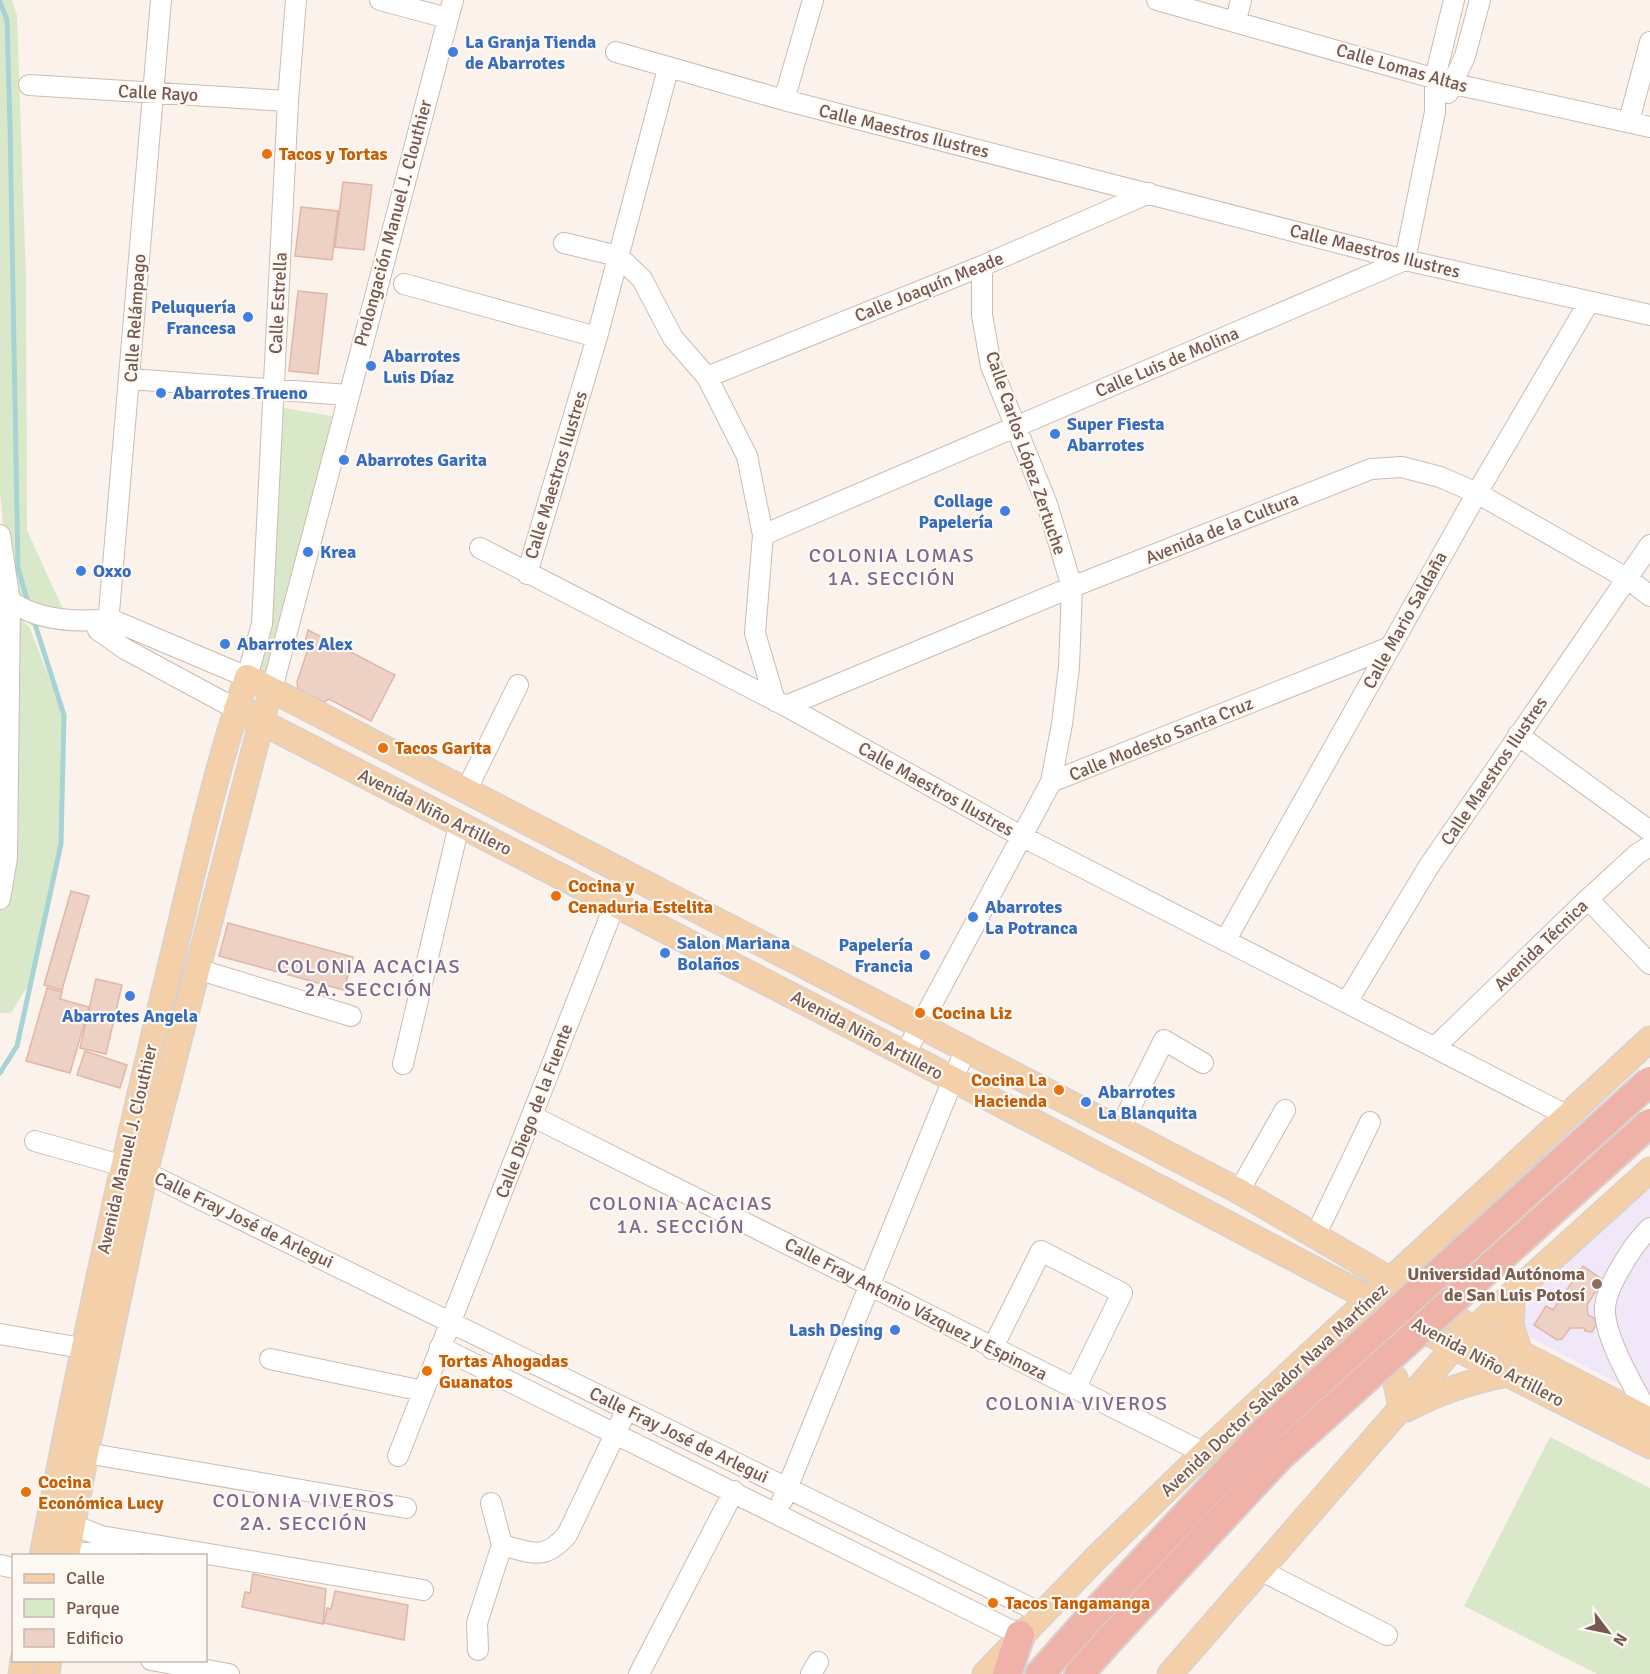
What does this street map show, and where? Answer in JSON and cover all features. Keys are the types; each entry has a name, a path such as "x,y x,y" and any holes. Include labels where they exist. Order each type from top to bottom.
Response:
{"highway":[{"name":"Avenida Doctor Salvador Nava Martínez","path":"1040,1674 1261,1436 1650,1081"},
{"path":"1079,1674 1279,1457 1650,1123"},
{"path":"1007,1674 1020,1635"}],"main road":[{"name":"Avenida Niño Artillero","path":"247,677 1239,1191 1316,1234 1474,1329 1650,1419"},
{"name":"Avenida Manuel J. Clouthier","path":"42,1554 82,1348 122,1165 236,709 247,677"},
{"name":"Avenida Manuel J. Clouthier","path":"74,1554 82,1528 86,1453 146,1172 261,721 272,689"},
{"name":"Avenida Niño Artillero","path":"236,709 905,1054 952,1081 1371,1299 1454,1347 1650,1446"},
{"name":"Avenida Doctor Salvador Nava Martínez","path":"985,1674 1041,1613 1204,1453 1650,1039"},
{"path":"1170,1674 1262,1571 1454,1347 1650,1170"},
{"path":"1455,1221 1465,1241 1482,1262 1508,1271 1539,1269"},
{"path":"1513,1293 1511,1325 1520,1353"},
{"path":"1322,1342 1345,1340 1372,1353 1395,1378 1398,1412"},
{"path":"1398,1412 1468,1382 1508,1374"}],"street":[{"name":"Calle Relámpago","path":"109,627 161,0"},
{"name":"Calle Estrella","path":"247,677 261,624 288,101 296,0"},
{"path":"380,0 450,9"},
{"path":"784,100 813,0"},
{"name":"Calle Lomas Altas","path":"1157,0 1454,84 1650,127"},
{"path":"1236,21 1241,0"},
{"path":"1406,260 1435,112 1435,78 1454,0"},
{"path":"1435,112 1454,84 1480,0"},
{"name":"Prolongación Manuel J. Clouthier","path":"272,689 450,9"},
{"path":"1629,121 1650,42"},
{"path":"616,52 668,69"},
{"name":"Calle Maestros Ilustres","path":"527,574 597,337 668,69 1406,260 1650,315"},
{"name":"Calle Rayo","path":"29,85 288,101"},
{"name":"Calle Joaquín Meade","path":"707,377 982,266 1149,193"},
{"path":"564,243 618,256 642,279 672,338 707,377 747,456 763,535 755,633 780,704"},
{"name":"Calle Luis de Molina","path":"763,535 1406,260"},
{"name":"Calle Carlos López Zertuche","path":"982,266 982,315 991,366 1017,425 1047,504 1072,587 1068,679 1051,782"},
{"path":"404,284 597,337"},
{"name":"Calle Mario Saldaña","path":"1225,941 1477,493 1589,302"},
{"path":"130,380 348,395"},
{"name":"Avenida de la Cultura","path":"780,704 1371,469 1402,467 1440,477 1477,493 1628,579 1650,596"},
{"path":"0,535 5,597 7,858 0,899"},
{"name":"Calle Maestros Ilustres","path":"1347,1002 1430,866 1650,544"},
{"name":"Calle Maestros Ilustres","path":"480,548 780,704 1023,837 1566,1115"},
{"name":"Avenida Niño Artillero","path":"5,597 27,613 79,620 109,627 247,677"},
{"name":"Avenida Niño Artillero","path":"109,627 125,649 236,709"},
{"name":"Calle Modesto Santa Cruz","path":"905,1054 1051,782 1390,647"},
{"path":"466,791 518,685"},
{"path":"1518,735 1650,831"},
{"path":"403,1064 459,825"},
{"name":"Avenida Técnica","path":"1435,1047 1588,899 1637,854 1650,846"},
{"name":"Calle Diego de la Fuente","path":"398,1456 615,904 623,873"},
{"path":"1588,899 1650,964"},
{"path":"197,969 351,1016"},
{"path":"1119,1130 1164,1040 1203,1063"},
{"path":"777,1513 965,1050"},
{"path":"1239,1191 1285,1110"},
{"name":"Calle Fray Antonio Vázquez y Espinoza","path":"532,1116 1204,1453"},
{"path":"1316,1234 1370,1122"},
{"name":"Calle Fray José de Arlegui","path":"35,1141 146,1172 1041,1613"},
{"path":"1650,1228 1641,1237 1619,1270 1605,1307 1611,1339 1650,1419"},
{"path":"992,1348 1041,1251 1122,1293 1075,1389"},
{"path":"0,1334 82,1348"},
{"name":"Calle Fray José de Arlegui","path":"440,1347 1020,1635"},
{"path":"270,1359 423,1391"},
{"path":"502,1545 540,1554 555,1549 567,1535 627,1409"},
{"path":"86,1453 406,1508"},
{"path":"639,1674 734,1491"},
{"path":"478,1650 477,1623 502,1545 491,1503"},
{"path":"82,1528 165,1545 423,1590"},
{"path":"74,1554 165,1545"},
{"path":"1262,1571 1387,1635"},
{"path":"162,1662 229,1674"}],"shaded area":[{"name":"Universidad Autónoma de San Luis Potosí","path":"1650,1184 1650,1400 1529,1337 1523,1325 1523,1313 1531,1300 1559,1268"}],"green space":[{"path":"0,0 12,0 17,15 26,278 27,530 72,629 31,626 9,592 0,491"},
{"path":"279,407 337,417 263,683 256,679"},
{"path":"0,599 30,628 64,717 61,846 30,982 11,1013 0,1013"},
{"path":"1550,1437 1650,1488 1650,1674 1597,1674 1464,1606"}],"building":[{"path":"343,182 372,185 364,250 335,247"},
{"path":"301,207 338,211 332,260 295,256"},
{"path":"298,291 327,294 318,374 289,371"},
{"path":"308,630 395,675 371,721 329,699 324,702 298,689 297,682 308,649 304,646"},
{"path":"71,891 89,896 62,990 44,985"},
{"path":"228,923 353,957 344,990 219,956"},
{"path":"96,979 122,985 106,1054 80,1048"},
{"path":"47,988 62,992 60,999 89,1007 70,1073 26,1061"},
{"path":"85,1051 127,1065 120,1088 77,1075"},
{"path":"1583,1266 1603,1280 1587,1305 1588,1315 1594,1318 1596,1325 1592,1332 1585,1331 1584,1328 1570,1328 1562,1339 1557,1340 1534,1325 1546,1306 1553,1310"},
{"path":"253,1574 326,1589 323,1624 242,1607 245,1592 250,1593"},
{"path":"335,1591 408,1605 404,1640 324,1623 327,1608 331,1609"}],"waterway":[{"path":"0,2 7,20 18,568 29,606"},
{"path":"0,1073 17,1046 61,844 64,715 33,618"}],"place":[{"name":"La Granja Tienda de Abarrotes","path":"453,52"},
{"name":"Tacos y Tortas","path":"267,154"},
{"name":"Peluquería Francesa","path":"248,317"},
{"name":"Abarrotes Luis Díaz","path":"371,366"},
{"name":"Abarrotes Trueno","path":"161,393"},
{"name":"Super Fiesta Abarrotes","path":"1055,434"},
{"name":"Abarrotes Garita","path":"344,460"},
{"name":"Collage Papelería","path":"1005,511"},
{"name":"Krea","path":"308,552"},
{"name":"Oxxo","path":"81,571"},
{"name":"Abarrotes Alex","path":"225,644"},
{"name":"Tacos Garita","path":"383,748"},
{"name":"Cocina y Cenaduria Estelita","path":"556,896"},
{"name":"Abarrotes La Potranca","path":"973,917"},
{"name":"Salon Mariana Bolaños","path":"665,953"},
{"name":"Papelería Francia","path":"925,955"},
{"name":"Abarrotes Angela","path":"130,996"},
{"name":"Cocina Liz","path":"920,1013"},
{"name":"Cocina La Hacienda","path":"1059,1090"},
{"name":"Abarrotes La Blanquita","path":"1086,1102"},
{"name":"Universidad Autónoma de San Luis Potosí","path":"1597,1284"},
{"name":"Lash Desing","path":"895,1330"},
{"name":"Tortas Ahogadas Guanatos","path":"427,1371"},
{"name":"Cocina Económica Lucy","path":"26,1492"},
{"name":"Tacos Tangamanga","path":"993,1603"}],"district":[{"name":"COLONIA LOMAS 1A. SECCIÓN","path":"892,566"},
{"name":"COLONIA ACACIAS 2A. SECCIÓN","path":"369,978"},
{"name":"COLONIA ACACIAS 1A. SECCIÓN","path":"681,1214"},
{"name":"COLONIA VIVEROS","path":"1077,1403"},
{"name":"COLONIA VIVEROS 2A. SECCIÓN","path":"304,1512"}]}
